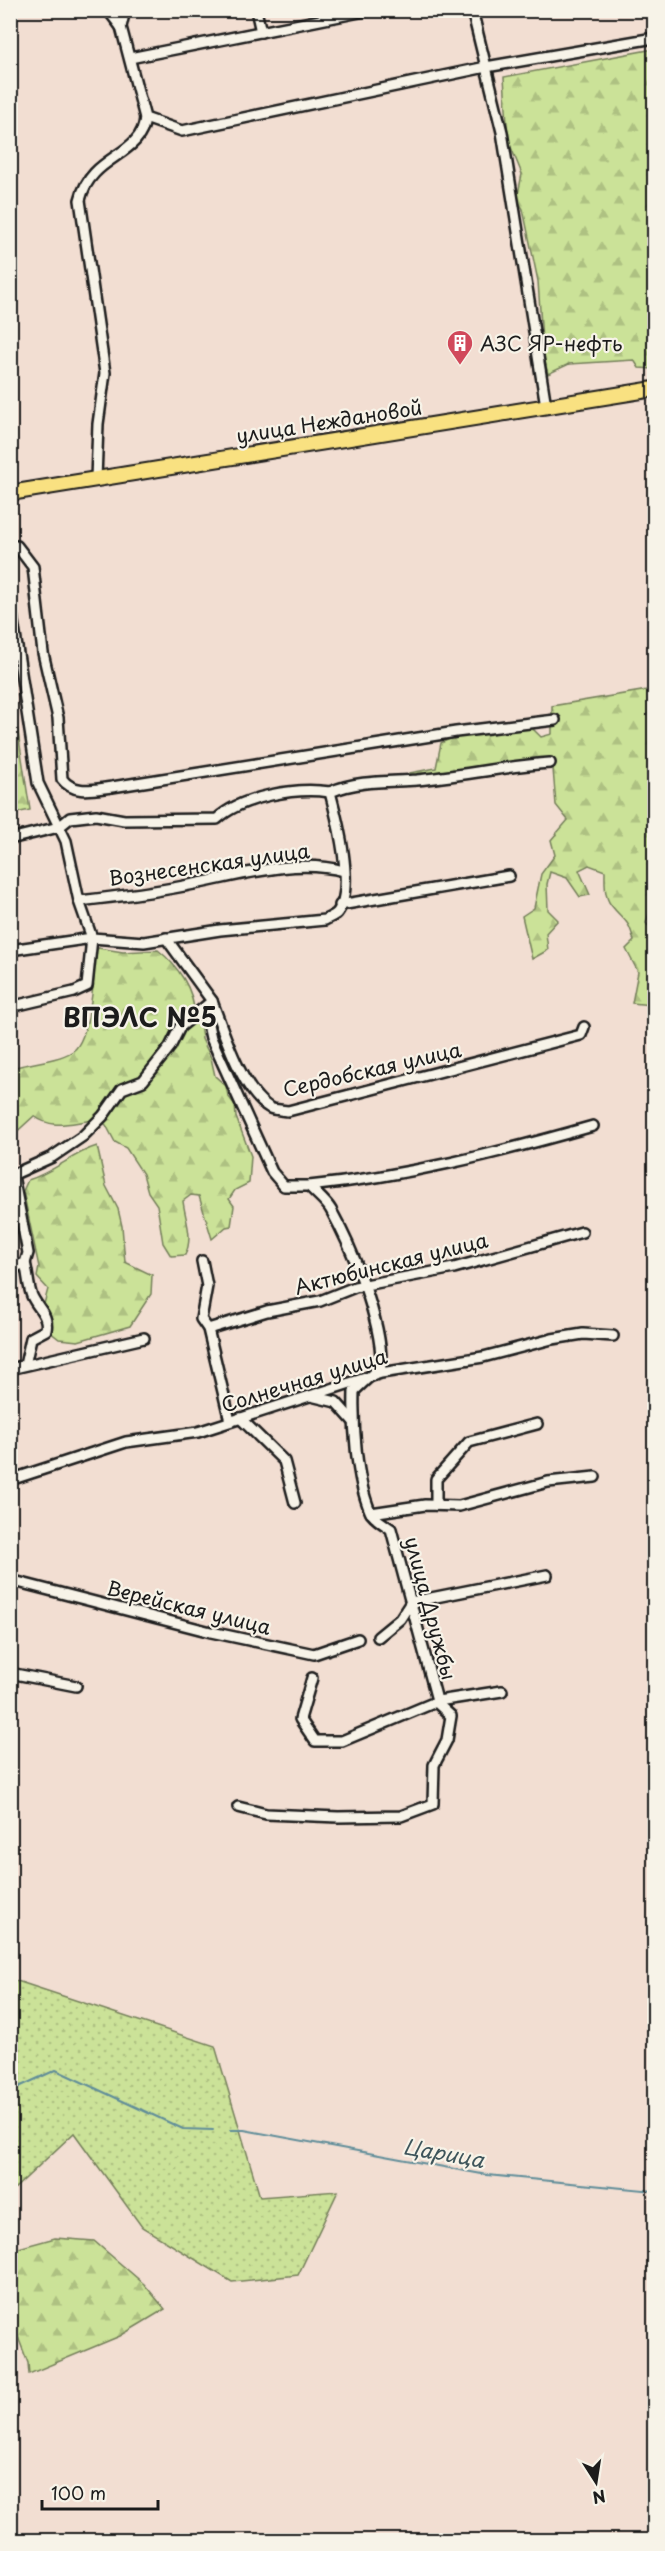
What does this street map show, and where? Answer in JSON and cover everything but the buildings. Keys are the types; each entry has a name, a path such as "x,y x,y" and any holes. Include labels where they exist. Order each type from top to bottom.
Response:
{"highway":[{"name":"улица Неждановой","path":"10,493 654,389"}],"street":[{"path":"96,478 98,424 105,373 80,200 83,186 90,175 136,140 144,129 145,118 121,27 108,10"},
{"path":"121,27 125,10"},
{"path":"256,10 261,32"},
{"path":"130,58 370,10"},
{"path":"472,10 502,132 513,189 546,406"},
{"path":"145,118 182,131 486,67 654,38"},
{"path":"17,546 33,567 43,653 58,718 62,779 67,786 79,790 112,788 456,732 555,720"},
{"path":"10,602 38,783 66,841 79,901 92,938 87,986 74,992 10,1007"},
{"path":"10,839 59,827 70,818 96,815 124,820 217,819 225,811 269,795 310,789 330,792 344,786 376,781 417,780 550,763"},
{"path":"10,950 92,938 144,942 325,920 337,914 344,898 340,830 330,792"},
{"name":"Вознесенская улица","path":"79,901 161,891 298,866 322,866 344,871"},
{"path":"340,906 509,876"},
{"path":"166,938 212,1001"},
{"path":"25,1365 31,1338 46,1330 48,1323 42,1308 33,1297 25,1263 27,1253 12,1176 52,1157 83,1136 103,1116 122,1089 143,1081 170,1047 180,1028 212,1001"},
{"path":"212,1001 206,1011 212,1038 272,1172 284,1186 352,1182 482,1158 593,1126"},
{"name":"Сердобская улица","path":"212,1001 237,1066 257,1095 270,1108 288,1111 580,1035 584,1027"},
{"path":"309,1186 330,1208 364,1286 382,1350 381,1366 354,1391 353,1422 371,1513 436,1505 459,1506 548,1482 595,1477"},
{"name":"Актюбинская улица","path":"208,1329 267,1311 320,1301 364,1286 454,1268 582,1232"},
{"path":"202,1261 207,1286 201,1319 208,1329 235,1419 284,1461 295,1503"},
{"path":"10,1269 25,1263"},
{"name":"Солнечная улица","path":"10,1480 126,1442 198,1432 369,1376 483,1357 552,1339 583,1335 613,1336"},
{"path":"10,1369 144,1338"},
{"path":"308,1396 336,1402 353,1422"},
{"path":"436,1505 436,1479 469,1442 537,1424"},
{"name":"улица Дружбы","path":"238,1807 266,1814 338,1817 401,1816 433,1804 434,1765 447,1740 451,1716 438,1701 390,1530 371,1513"},
{"path":"378,1637 400,1619 411,1602 547,1575"},
{"name":"Верейская улица","path":"10,1580 222,1634 314,1654 358,1640"},
{"path":"10,1673 76,1686"},
{"path":"312,1678 300,1719 315,1741 342,1741 438,1701 502,1691"}],"green space":[{"path":"654,49 654,369 639,368 634,360 569,364 548,374 543,355 538,281 523,209 517,199 522,174 508,140 504,77"},
{"path":"13,679 13,700 30,810 11,814 10,680"},
{"path":"654,689 654,897 646,923 654,932 654,977 652,976 651,1005 632,1003 638,972 626,949 634,941 628,924 607,898 605,871 589,865 579,870 590,895 580,897 567,878 550,872 547,884 548,910 558,920 546,933 548,950 532,959 522,916 534,908 541,874 555,855 551,840 568,820 556,805 552,757 412,780 409,773 436,768 441,743 460,734 530,726 541,737 552,734 552,706"},
{"path":"98,948 123,952 158,950 184,979 194,1006 194,1015 200,1022 202,1039 211,1058 215,1076 226,1086 228,1096 235,1105 236,1117 251,1156 249,1183 235,1190 229,1199 234,1206 231,1226 226,1227 212,1239 199,1196 191,1195 183,1201 189,1235 185,1255 171,1256 163,1243 157,1205 148,1192 143,1174 126,1148 115,1142 106,1125 100,1120 58,1124 42,1121 34,1116 11,1137 11,1068 60,1057 73,1051 79,1044 84,1034 93,990 95,953"},
{"path":"97,1146 106,1186 118,1209 125,1262 152,1275 151,1294 130,1326 78,1341 59,1339 45,1328 44,1304 48,1289 37,1277 39,1267 23,1191 28,1180"},
{"path":"11,1979 215,2046 260,2197 338,2191 298,2275 232,2282 142,2227 74,2133 11,2192"},
{"path":"55,2238 94,2241 144,2284 165,2309 120,2336 29,2374 28,2363 11,2319 11,2250"}],"waterway":[{"name":"Царица","path":"10,2091 56,2070 183,2129 213,2130"},
{"name":"Царица","path":"230,2130 244,2130 487,2175 654,2191"}],"place":[{"name":"АЗС ЯР-нефть","path":"460,366"}],"district":[{"name":"ВПЭЛС №5","path":"140,1016"}]}
